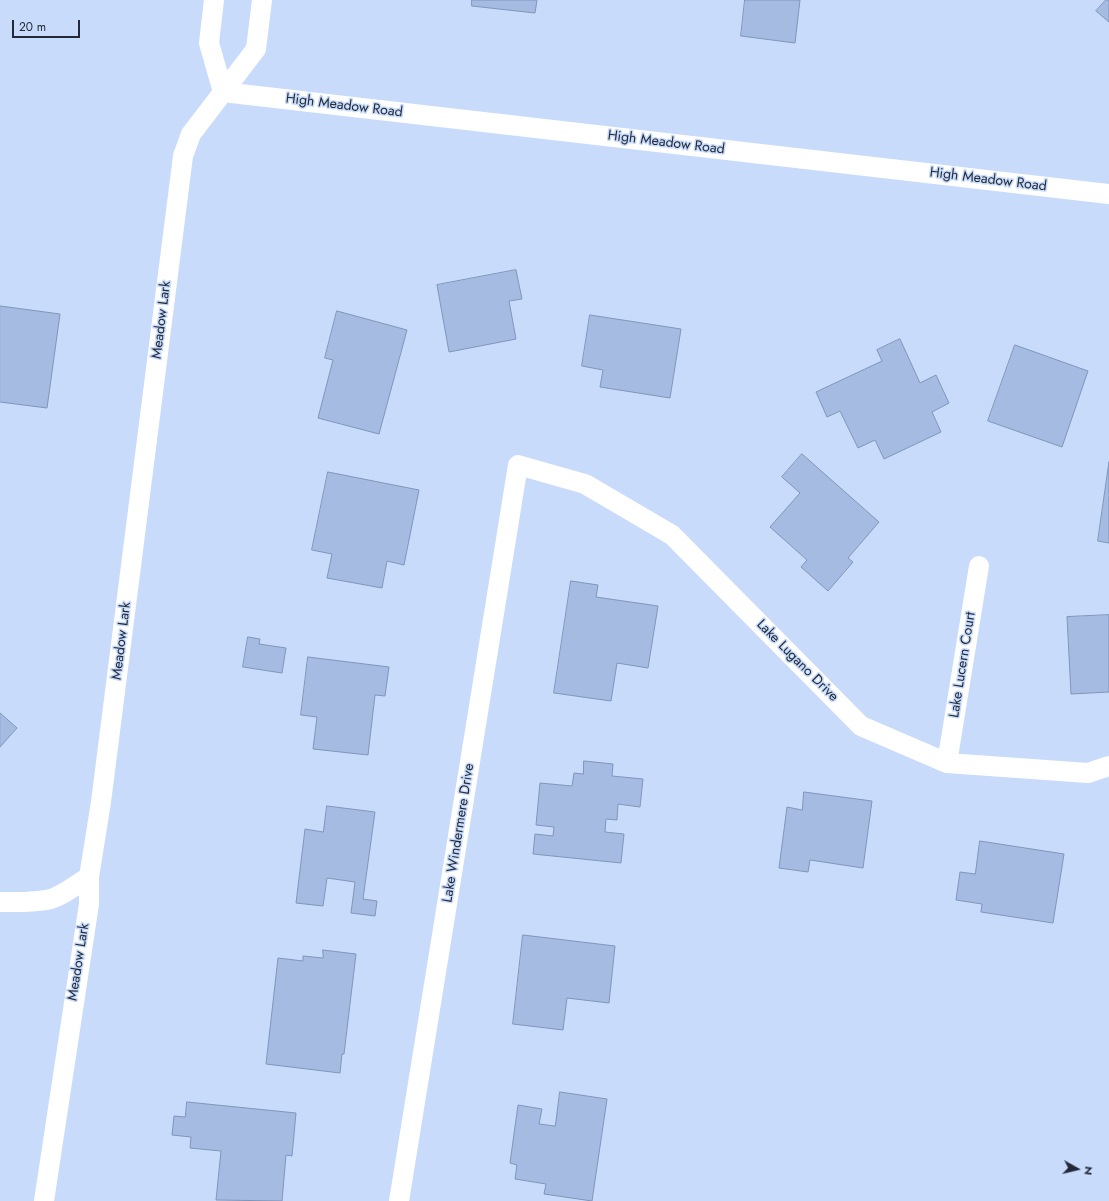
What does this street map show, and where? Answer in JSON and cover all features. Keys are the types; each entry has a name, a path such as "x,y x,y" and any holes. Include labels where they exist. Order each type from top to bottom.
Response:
{"street":[{"path":"214,0 209,43 223,92"},
{"name":"Meadow Lark","path":"44,1201 88,904 89,877 106,763 183,156 191,134 256,49 262,0"},
{"name":"High Meadow Road","path":"223,92 1109,194"},
{"name":"Lake Lugano Drive","path":"518,465 585,484 672,535 861,726 947,763 1088,773 1109,766"},
{"name":"Lake Windermere Drive","path":"400,1201 518,465"},
{"name":"Lake Lucern Court","path":"947,763 979,566"},
{"path":"0,902 29,902 52,899 89,877"}],"building":[{"path":"472,0 537,0 535,13 472,6"},
{"path":"745,0 800,0 795,43 741,36"},
{"path":"1106,0 1109,0 1109,22 1096,11"},
{"path":"516,270 522,299 509,301 516,339 449,352 437,285"},
{"path":"0,306 60,314 47,408 0,402"},
{"path":"337,311 407,330 379,434 318,418 333,360 325,358"},
{"path":"590,315 681,329 670,398 600,387 603,370 582,366"},
{"path":"900,339 920,383 936,375 949,403 932,412 941,432 884,459 875,440 858,448 840,411 827,417 816,392 882,361 877,350"},
{"path":"1015,345 1088,371 1062,447 988,421"},
{"path":"802,454 879,522 848,558 853,562 828,591 801,567 807,560 770,527 800,493 782,477"},
{"path":"1109,462 1109,543 1098,541"},
{"path":"328,472 419,490 404,565 387,561 382,588 327,578 332,554 312,550"},
{"path":"571,581 598,585 596,597 658,606 648,668 617,663 611,701 554,693"},
{"path":"1109,615 1109,692 1071,694 1067,617"},
{"path":"248,637 260,639 259,644 286,648 282,673 243,667"},
{"path":"308,657 389,667 385,696 375,695 368,755 313,749 317,717 301,715"},
{"path":"0,713 17,728 0,747"},
{"path":"584,761 613,764 612,776 643,779 640,807 618,804 617,820 606,819 605,832 624,834 621,863 533,854 535,834 553,836 554,827 536,825 540,783 572,786 574,773 583,774"},
{"path":"804,792 872,801 863,868 810,860 808,872 779,868 787,807 802,810"},
{"path":"327,806 375,812 363,899 377,901 375,916 351,913 355,882 327,878 323,906 296,903 305,829 323,832"},
{"path":"980,841 1064,854 1053,923 981,912 982,904 956,900 960,872 975,874"},
{"path":"523,935 615,946 609,1003 567,998 563,1030 513,1024"},
{"path":"323,950 356,954 344,1054 342,1054 340,1073 266,1064 278,958 303,961 303,956 323,958"},
{"path":"560,1092 607,1099 592,1201 544,1194 546,1184 515,1179 517,1165 510,1163 518,1105 542,1109 539,1124 555,1126"},
{"path":"187,1102 296,1113 292,1156 286,1155 282,1201 216,1200 221,1151 190,1148 191,1137 172,1135 174,1116 185,1117"}]}
